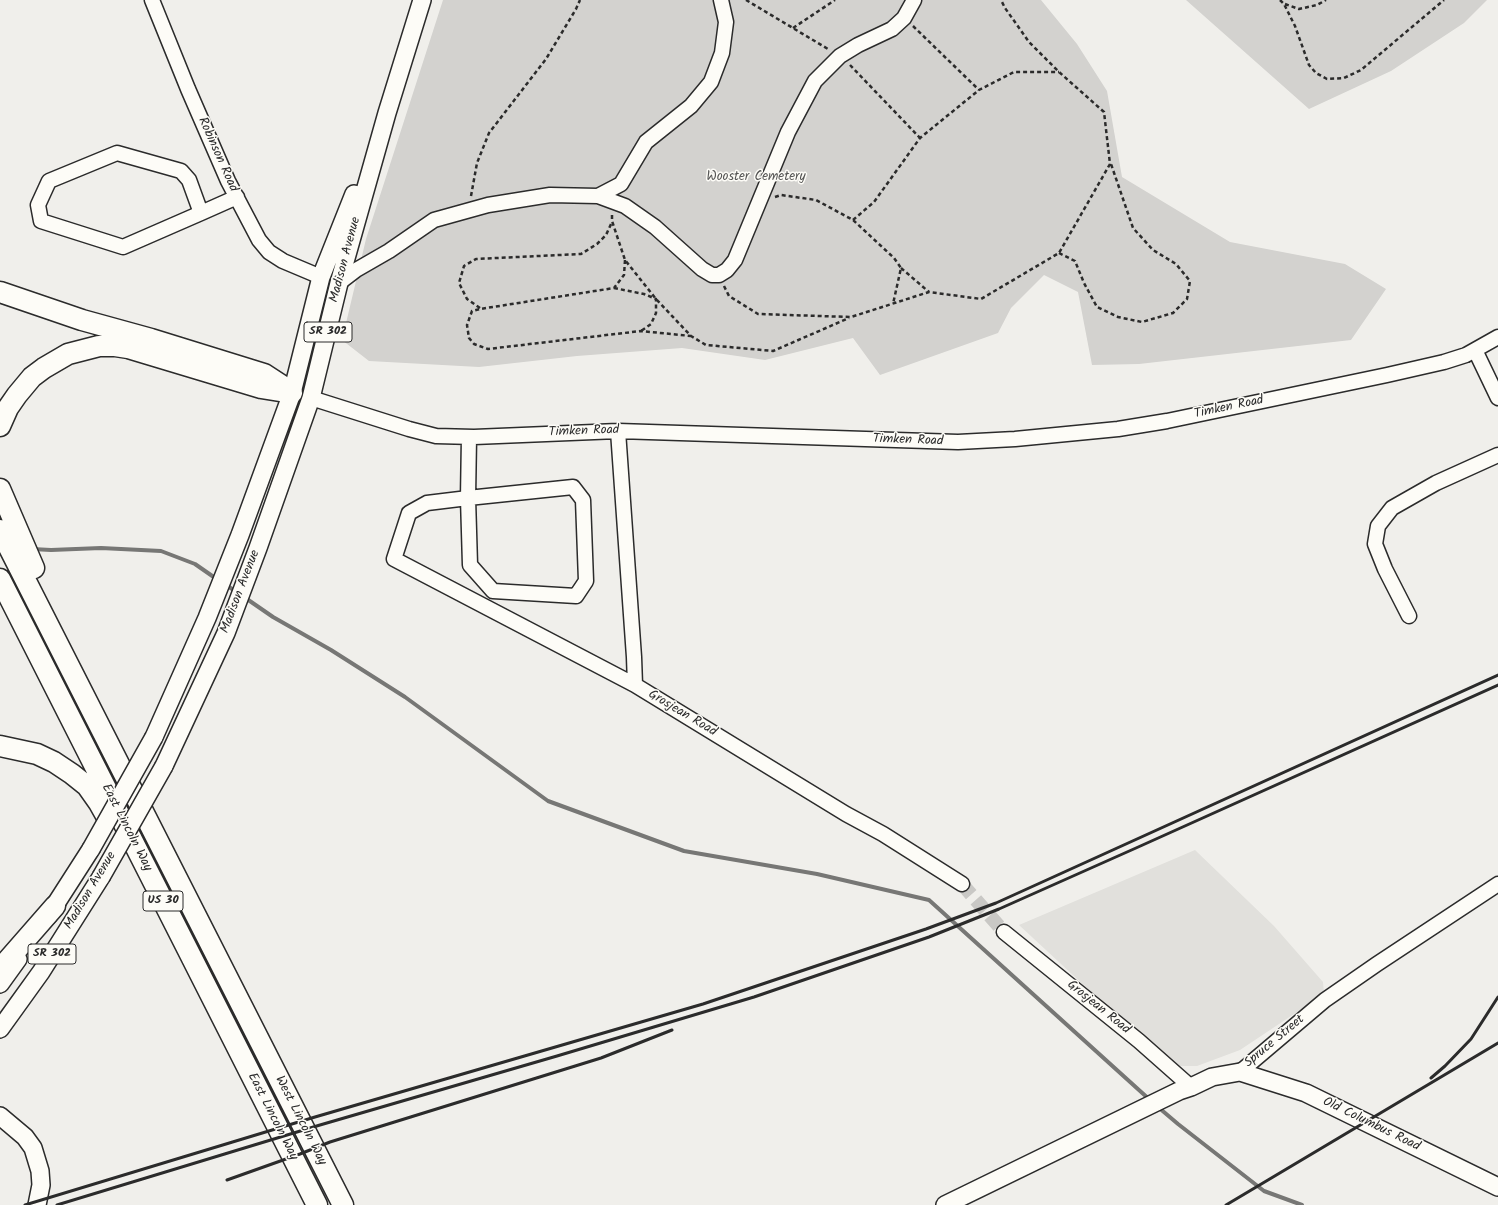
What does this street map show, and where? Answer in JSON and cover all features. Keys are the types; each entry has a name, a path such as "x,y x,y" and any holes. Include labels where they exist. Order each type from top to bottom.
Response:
{"highway":[{"path":"0,292 82,320 151,339 264,374 302,396"},
{"path":"0,426 8,408 32,377 68,354 99,346 128,348 261,388 302,396"},
{"path":"1,492 41,598"},
{"name":"East Lincoln Way","path":"0,530 41,598 105,735 257,1036"},
{"name":"East Lincoln Way","path":"4,587 317,1205"},
{"path":"0,746 37,754 54,762 87,786 100,803 283,1161 309,1205"},
{"path":"0,968 56,906"},
{"name":"West Lincoln Way","path":"257,1036 343,1205"}],"main road":[{"name":"Madison Avenue","path":"0,1030 41,972 101,877 164,766 226,633 258,548 302,396 339,283 387,113 422,0"},
{"name":"Madison Avenue","path":"0,984 56,906 91,849 154,737 302,396 321,277 387,113"},
{"name":"Spruce Street","path":"945,1205 1185,1089 1212,1077 1240,1072"},
{"name":"Old Columbus Road","path":"1240,1072 1306,1093 1498,1187"},
{"path":"0,1116 25,1137 33,1148 40,1171 41,1185 37,1205"}],"street":[{"name":"Robinson Road","path":"152,0 188,89 228,181 259,240 269,252 282,261 321,277"},
{"path":"604,198 621,184 646,142 691,106 711,82 722,53 726,22 721,0"},
{"path":"339,283 356,270 389,251 434,220 488,204 550,195 604,198 625,206 654,227 702,269 712,275 719,275 727,270 735,260 788,132 815,81 840,56 858,45 892,29 904,18 914,0"},
{"path":"201,213 189,180 181,171 117,152 49,181 38,205 41,221 124,247 237,198"},
{"path":"621,184 625,206"},
{"name":"Timken Road","path":"302,396 436,436 469,437 618,431 958,442 1071,435 1182,418 1444,362 1475,350 1498,337"},
{"path":"1475,350 1498,398"},
{"path":"618,431 634,657 634,685"},
{"path":"468,498 573,487 583,500 586,581 576,596 494,592 470,565 468,498 469,437"},
{"path":"1409,616 1385,569 1375,544 1378,526 1392,508 1436,483 1498,455"},
{"name":"Grosjean Road","path":"468,498 426,503 409,513 394,559 634,685 840,810 883,834 962,884"},
{"name":"Spruce Street","path":"1240,1072 1325,1000 1498,884"},
{"name":"Grosjean Road","path":"1004,932 1139,1041 1185,1089"}],"path":[{"path":"468,210 478,163 489,132 546,59 580,0"},
{"path":"793,28 835,0"},
{"path":"1001,0 1029,42 1059,72 1104,112 1110,164 1133,228 1153,250 1176,264 1190,281 1187,299 1174,313 1142,322 1118,317 1097,307 1084,283 1076,261 1059,253"},
{"path":"1280,0 1284,4 1295,26 1309,65 1316,73 1328,79 1344,78 1361,70 1444,0"},
{"path":"1284,4 1299,9 1317,5 1326,0"},
{"path":"904,18 978,90"},
{"path":"853,220 874,202 920,138 978,90 1014,72 1059,72"},
{"path":"604,198 625,260 656,299 691,336 706,345 774,351 851,317 930,292 980,300 1059,253 1110,164"},
{"path":"758,204 781,195 816,200 853,220 894,258 901,268 930,292"},
{"path":"480,309 466,299 459,283 464,266 476,259 581,254 597,244 606,235 612,221"},
{"path":"614,288 624,275 625,260"},
{"path":"893,304 901,268"},
{"path":"719,275 729,296 758,314 851,317"},
{"path":"656,299 644,294 614,288 480,309 472,311 467,325 469,338 474,344 488,349 641,331 691,336"},
{"path":"641,331 651,324 656,313 656,299"}],"shaded area":[{"path":"1195,850 1274,926 1323,982 1324,994 1240,1050 1197,1066 1177,1066 1159,1055 1019,925"}],"green space":[{"name":"Wooster Cemetery","path":"443,0 1041,0 1077,44 1107,91 1122,177 1230,242 1345,264 1386,289 1351,340 1139,364 1092,365 1078,292 1044,275 1011,308 998,333 880,375 853,338 765,360 682,348 577,356 479,367 369,361 342,340 366,239"},
{"path":"1186,0 1487,0 1464,23 1391,71 1309,109"}],"waterway":[{"path":"32,549 51,550 101,548 161,551 195,564 218,580"},
{"path":"224,584 237,592"},
{"path":"244,597 273,617 331,650 405,697 548,801 684,851 817,874 929,900 1150,1100"},
{"path":"1158,1107 1264,1191 1302,1205"}],"tunnel":[{"path":"962,884 1004,932"}],"railway":[{"path":"25,1205 315,1117 703,1004 926,929 996,903 1498,675"},
{"path":"57,1205 320,1125 754,997 929,937 999,909 1498,685"},
{"path":"1431,1078 1471,1039 1498,997"},
{"path":"227,1180 330,1142 601,1058 672,1030"},
{"path":"1226,1205 1498,1043"}]}
